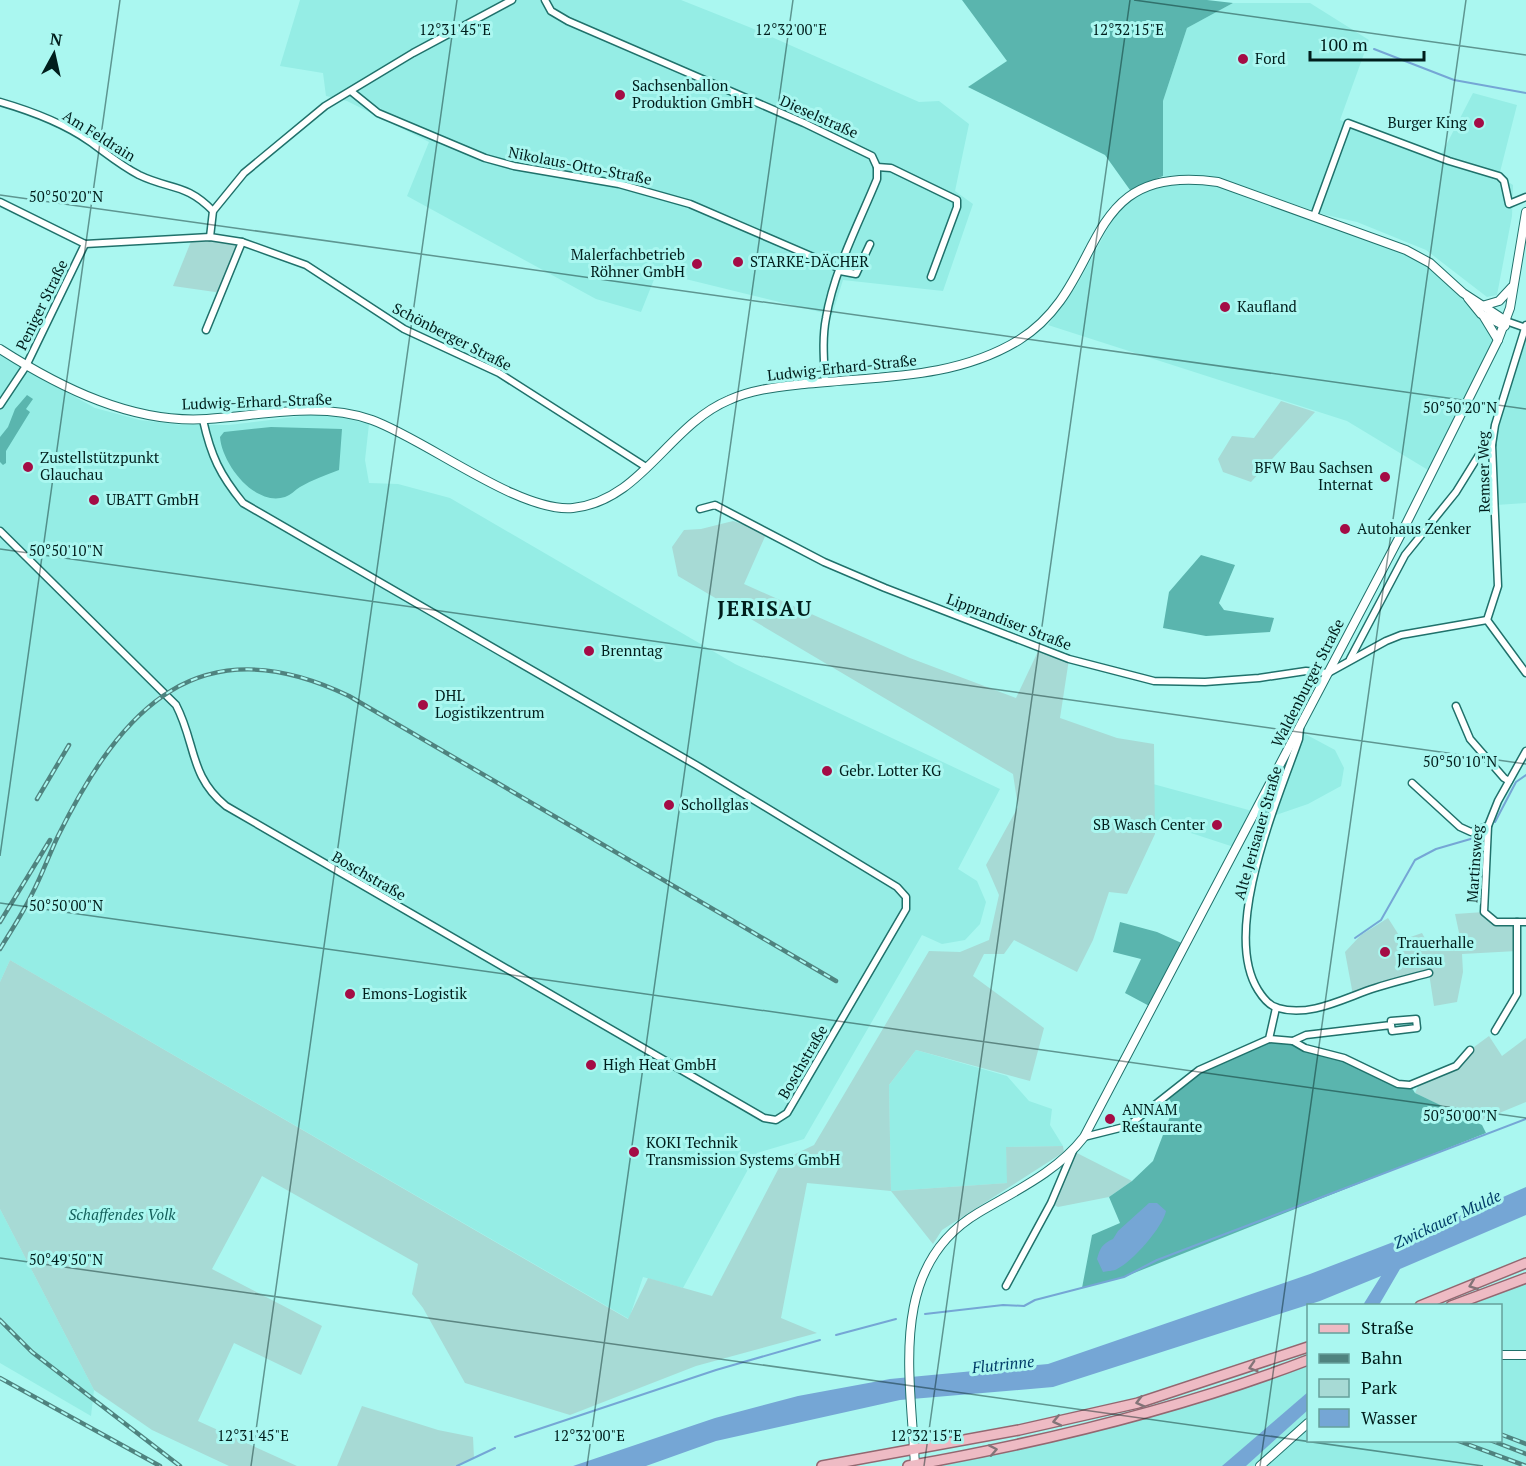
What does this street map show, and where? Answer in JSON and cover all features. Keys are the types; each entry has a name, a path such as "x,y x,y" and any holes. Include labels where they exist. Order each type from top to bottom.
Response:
{"main road":[{"path":"1423,1304 1526,1263"},
{"path":"1454,1304 1526,1278"},
{"path":"822,1466 1019,1430 1138,1403 1226,1376 1307,1347"},
{"path":"913,1466 1077,1431 1206,1394 1307,1360"}],"street":[{"path":"210,237 213,211 259,159 326,106 413,53 512,0"},
{"name":"Dieselstraße","path":"545,0 551,11 568,21 863,150 872,156 877,166"},
{"name":"Nikolaus-Otto-Straße","path":"352,92 378,113 484,158 513,166 619,184 670,198 841,270"},
{"name":"Am Feldrain","path":"0,102 32,111 79,135 111,160 142,176 190,191 213,211"},
{"path":"1314,216 1348,123 1498,176 1504,181 1509,204 1526,197"},
{"path":"825,382 823,348 826,317 841,270 877,179 877,166 891,168 957,200 957,207 931,277"},
{"name":"Ludwig-Erhard-Straße","path":"0,349 26,366 100,402 141,414 203,420 294,411 337,411 370,420 417,440 508,492 542,506 572,508 610,498 646,467 696,418 728,400 760,389 935,372 978,361 1020,339 1057,304 1072,284 1111,213 1130,194 1160,180 1191,178 1218,182 1406,250 1430,263 1482,310 1506,323"},
{"name":"Schönberger Straße","path":"0,202 86,244 210,237 242,242 306,265 404,329 499,373 646,467"},
{"name":"Waldenburger Straße","path":"913,1466 910,1334 914,1300 921,1275 932,1253 951,1233 971,1217 1053,1168 1073,1151 1084,1137 1433,472 1498,340 1506,323 1526,212"},
{"path":"206,330 242,242"},
{"name":"Peniger Straße","path":"0,405 26,366 86,244"},
{"path":"841,270 856,274 870,244"},
{"path":"1498,340 1482,310 1503,299 1514,283"},
{"name":"Remser Weg","path":"1487,620 1498,586 1492,445 1494,425 1525,326 1506,323"},
{"name":"Boschstraße","path":"0,531 176,705 183,717 204,785 226,806 764,1118 776,1120 787,1113 906,909 906,897 897,887 696,765 243,503 222,478 209,449 203,420"},
{"path":"1349,660 1405,555 1456,492 1482,450 1492,445"},
{"name":"Lipprandiser Straße","path":"700,509 715,505 824,562 885,588 1069,658 1125,675 1154,681 1205,682 1259,678 1306,671 1328,673"},
{"path":"1328,673 1349,660 1401,635 1487,620 1526,673"},
{"path":"1456,706 1470,739 1509,781"},
{"name":"Alte Jerisauer Straße","path":"1276,1008 1264,999 1254,983 1247,964 1246,930 1249,895 1299,740 1300,728"},
{"name":"Martinsweg","path":"1517,922 1496,922 1487,917 1484,912 1488,826 1526,751"},
{"path":"1412,783 1460,828 1471,832 1488,826"},
{"path":"1495,1031 1517,994 1517,922 1526,922"},
{"path":"1518,959 1526,959"},
{"path":"1269,1040 1276,1008 1293,1010 1316,1008 1429,973"},
{"path":"1084,1137 1128,1126 1199,1070 1256,1048 1269,1040 1293,1041 1306,1035 1391,1025"},
{"path":"1293,1041 1305,1048 1344,1058 1398,1084 1410,1085 1456,1066 1470,1050"},
{"name":"Waldenburger Straße","path":"1006,1286 1051,1203 1073,1151"},
{"path":"1502,1355 1526,1355"},
{"path":"1260,1466 1307,1424"}],"shaded area":[{"path":"300,0 681,0 749,27 919,102 939,101 969,124 955,191 973,204 943,291 843,280 832,315 657,272 641,312 596,299 407,196 429,142 347,101 326,96 323,73 280,66"},
{"path":"962,0 1207,0 1233,3 1187,28 1163,101 1163,176 1130,190 1105,155 968,87 1007,61"},
{"path":"1233,3 1310,3 1369,40 1340,120 1440,157 1473,93 1517,105 1499,176 1513,185 1512,216 1497,295 1487,297 1426,250 1357,222 1326,215 1219,179 1193,175 1163,176 1163,101 1187,28"},
{"path":"1192,182 1217,185 1363,234 1430,263 1478,311 1506,321 1433,473 1347,421 1048,325 1077,285 1116,213 1134,196 1160,184"},
{"path":"1526,328 1526,503 1496,505 1495,425"},
{"path":"0,355 95,408 140,420 181,425 229,425 310,415 331,415 369,424 365,460 369,483 398,484 450,498 735,664 1000,789 958,869 977,881 986,902 980,924 965,940 942,944 922,935 804,1139 757,1153 683,1288 643,1277 629,1319 10,960 0,982"},
{"path":"27,395 33,399 26,409 30,412 6,451 6,463 3,465 0,462 0,437 8,427 15,409"},
{"path":"271,427 342,429 339,470 309,482 285,497 262,496 252,490 242,481 227,459 220,437 224,432"},
{"path":"1201,555 1235,565 1219,603 1224,610 1274,618 1270,632 1206,636 1163,628 1169,592"},
{"path":"1300,728 1307,735 1335,750 1344,768 1341,786 1308,804 1273,816"},
{"path":"1280,775 1282,783 1268,825 1256,823"},
{"path":"1153,784 1256,812 1237,848 1154,821"},
{"path":"1120,922 1157,932 1186,945 1153,1008 1125,993 1141,959 1113,952"},
{"path":"1269,1039 1293,1041 1320,1050 1398,1084 1410,1085 1415,1093 1482,1125 1486,1133 1124,1277 1082,1288 1092,1235 1120,1223 1109,1197 1132,1181 1153,1161 1174,1106 1167,1096 1185,1080"},
{"path":"916,1050 1007,1076 1029,1101 1052,1109 1050,1125 1063,1146 1006,1147 1008,1183 891,1191 889,1085"},
{"path":"0,1209 94,1390 91,1416 0,1363"},
{"path":"1526,1283 1526,1466 940,1466 1116,1425 1307,1365 1307,1442 1502,1442 1502,1304 1467,1304"}],"green space":[{"path":"192,239 242,242 222,293 173,286"},
{"path":"1281,401 1315,412 1251,482 1223,472 1218,459 1232,436 1254,438"},
{"name":"Schaffendes Volk","path":"733,521 767,532 744,584 910,658 1016,698 1040,647 1069,659 1060,718 1117,738 1154,744 1155,834 1127,894 1109,892 1093,940 1077,972 1014,940 1004,954 984,954 973,976 1044,1028 1030,1081 916,1050 889,1085 891,1191 807,1183 781,1318 817,1333 696,1366 570,1415 465,1383 423,1308 412,1294 418,1264 262,1176 212,1269 322,1326 301,1375 234,1343 198,1421 297,1466 229,1466 152,1430 94,1390 0,1209 0,982 10,960 628,1319 648,1278 712,1296 783,1160 814,1145 929,951 960,952 989,940 999,895 986,865 1018,807 1013,774 678,576 672,547 684,530 701,529"},
{"path":"1484,912 1496,922 1517,922 1517,951 1462,954 1463,972 1457,1002 1434,1006 1429,973 1353,995 1345,952 1361,935 1388,918 1402,940 1422,933 1431,950 1461,942 1455,914"},
{"path":"1489,1036 1502,1056 1526,1038 1526,1102 1475,1123 1415,1093 1420,1082 1460,1064 1471,1053 1470,1050"},
{"path":"1063,1146 1064,1152 942,1230 933,1244 891,1191 1007,1183 1006,1147"},
{"path":"1073,1151 1132,1181 1109,1197 1058,1207 1051,1203"},
{"path":"362,1406 438,1430 473,1437 474,1458 457,1466 337,1466"}],"water":[{"path":"1526,1187 1526,1215 1400,1269 1380,1304 1364,1304 1381,1276 1320,1301 1053,1387 900,1400 716,1441 646,1466 573,1466 715,1418 798,1396 890,1379 1048,1364 1310,1274 1448,1221"},
{"path":"1149,1203 1157,1203 1166,1211 1159,1226 1131,1259 1116,1270 1103,1272 1097,1259 1102,1247"},
{"path":"1307,1393 1307,1411 1246,1466 1222,1466"}],"waterway":[{"path":"1374,49 1454,80 1526,93"},
{"path":"1495,822 1516,782 1526,775"},
{"path":"1355,938 1381,920 1415,860 1436,849 1474,838 1484,831"},
{"path":"925,1314 1003,1305 1024,1306 1035,1300 1124,1277 1157,1260 1526,1119"},
{"path":"836,1335 896,1319"},
{"path":"515,1437 716,1370 820,1340"},
{"path":"457,1466 495,1448"}],"railway":[{"path":"0,949 39,880 58,836 83,790 109,750 139,716 171,691 208,675 249,669 296,676 349,696 836,981"},
{"path":"37,799 69,745"},
{"path":"0,922 50,840"},
{"path":"0,1320 32,1352 180,1466"},
{"path":"0,1378 160,1466"},
{"path":"1502,1435 1526,1444"},
{"path":"1461,1442 1526,1466"},
{"path":"1495,1442 1526,1454"}],"place":[{"name":"Ford","path":"1243,59"},
{"name":"Sachsenballon Produktion GmbH","path":"620,95"},
{"name":"Burger King","path":"1479,123"},
{"name":"STARKE-DÄCHER","path":"738,262"},
{"name":"Malerfachbetrieb Röhner GmbH","path":"697,264"},
{"name":"Kaufland","path":"1225,307"},
{"name":"Zustellstützpunkt Glauchau","path":"28,467"},
{"name":"BFW Bau Sachsen Internat","path":"1385,477"},
{"name":"UBATT GmbH","path":"94,500"},
{"name":"Autohaus Zenker","path":"1345,529"},
{"name":"Brenntag","path":"589,651"},
{"name":"DHL Logistikzentrum","path":"423,705"},
{"name":"Gebr. Lotter KG","path":"827,771"},
{"name":"Schollglas","path":"669,805"},
{"name":"SB Wasch Center","path":"1217,825"},
{"name":"Trauerhalle Jerisau","path":"1385,952"},
{"name":"Emons-Logistik","path":"350,994"},
{"name":"High Heat GmbH","path":"591,1065"},
{"name":"ANNAM Restaurante","path":"1110,1119"},
{"name":"KOKI Technik Transmission Systems GmbH","path":"634,1152"}],"district":[{"name":"JERISAU","path":"765,609"}],"water label":[{"name":"Zwickauer Mulde","path":"1447,1219"},
{"name":"Flutrinne","path":"1003,1364"}]}
